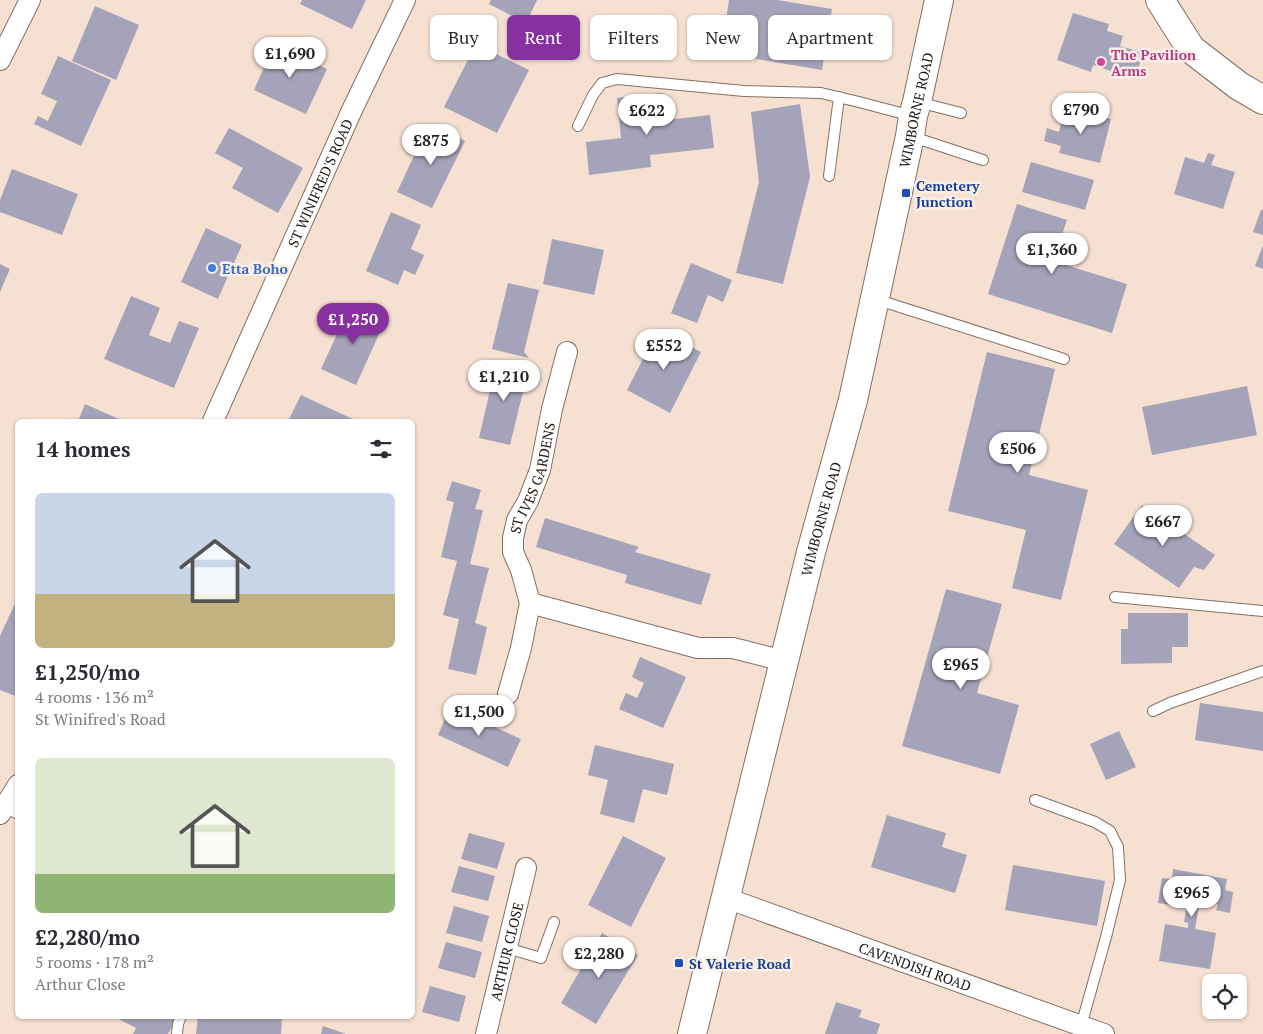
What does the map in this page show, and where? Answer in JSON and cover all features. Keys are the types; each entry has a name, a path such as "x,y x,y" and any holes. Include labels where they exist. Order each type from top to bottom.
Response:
{"main road":[{"name":"WIMBORNE ROAD","path":"692,1034 811,552 853,400 939,0"},
{"path":"1160,0 1191,49 1239,86 1263,100"}],"street":[{"path":"0,60 30,0"},
{"name":"ST WINIFRED'S ROAD","path":"214,419 352,110 404,0"},
{"name":"ST IVES GARDENS","path":"508,694 522,648 530,603 522,570 512,552 512,538 517,520 528,501 540,470 552,410 567,352"},
{"path":"530,603 698,648 733,648 784,661"},
{"path":"7,812 15,792"},
{"name":"ARTHUR CLOSE","path":"486,1034 526,868"},
{"name":"CAVENDISH ROAD","path":"726,898 1104,1034"}],"lane":[{"path":"578,126 593,95 602,83 617,79 744,91 821,93 913,118 983,160"},
{"path":"829,176 839,97"},
{"path":"913,118 961,113"},
{"path":"874,298 1064,360"},
{"path":"1115,597 1263,611"},
{"path":"1153,711 1170,703 1263,671"},
{"path":"1035,800 1095,822 1110,831 1118,848 1120,880 1081,1026"},
{"path":"507,948 541,958 554,922"},
{"path":"177,1034 180,1019"}],"building":[{"path":"302,0 366,0 352,29 300,4"},
{"path":"491,0 537,0 530,15 510,15 489,4"},
{"path":"729,0 777,0 832,9 831,15 768,15 768,60 824,60 822,70 758,59 758,15 727,15"},
{"path":"95,6 139,25 116,80 72,61"},
{"path":"1073,13 1109,24 1107,31 1123,36 1120,46 1143,53 1135,79 1093,65 1091,72 1057,60"},
{"path":"274,45 327,69 306,114 254,90"},
{"path":"497,54 529,70 497,133 444,107 468,60 497,60"},
{"path":"58,56 111,80 81,146 34,124 38,116 48,121 57,101 41,94"},
{"path":"663,93 666,120 710,115 714,148 650,155 651,167 589,175 586,142 621,138 617,98"},
{"path":"800,104 810,177 783,284 736,273 759,182 751,112"},
{"path":"1065,108 1111,119 1100,163 1059,153 1061,146 1044,141 1047,128 1059,132"},
{"path":"429,124 465,141 432,208 397,192"},
{"path":"229,128 303,168 278,213 232,188 243,168 215,153"},
{"path":"1208,153 1215,155 1211,165 1235,172 1223,209 1174,194 1185,157 1204,163"},
{"path":"1031,162 1094,180 1085,210 1022,192"},
{"path":"12,169 78,194 62,235 0,212 0,200"},
{"path":"1017,204 1067,220 1053,261 1127,284 1112,333 988,294"},
{"path":"1261,210 1263,210 1263,235 1253,232"},
{"path":"391,212 421,225 411,249 424,255 415,275 404,270 398,285 366,271"},
{"path":"206,228 242,245 218,299 181,282"},
{"path":"552,239 604,250 594,295 543,284"},
{"path":"1263,245 1263,269 1255,266"},
{"path":"691,263 732,280 723,302 708,295 697,323 671,313"},
{"path":"0,264 10,269 0,292"},
{"path":"508,283 539,290 524,352 529,358 492,349"},
{"path":"131,296 160,308 149,335 170,343 179,321 199,328 174,388 104,359"},
{"path":"350,306 385,321 356,385 321,369"},
{"path":"658,330 701,352 670,413 627,390"},
{"path":"987,352 1055,369 1029,475 1088,490 1061,600 1012,588 1026,530 948,511"},
{"path":"497,360 529,367 510,445 479,438"},
{"path":"1247,386 1257,435 1152,455 1142,407"},
{"path":"301,395 353,419 289,419"},
{"path":"85,404 119,419 79,419"},
{"path":"452,481 481,490 475,509 483,510 470,564 489,568 475,623 487,627 476,675 448,669 459,619 443,615 457,561 441,557 454,502 446,500"},
{"path":"1142,505 1215,555 1204,570 1194,567 1179,588 1114,544"},
{"path":"545,518 639,547 635,552 711,574 701,605 625,583 627,575 536,547"},
{"path":"946,589 1002,604 977,693 1019,705 1000,774 902,746"},
{"path":"15,604 15,696 0,690 0,636"},
{"path":"1128,613 1188,613 1188,647 1172,647 1172,663 1121,664 1121,629 1128,629"},
{"path":"640,657 686,677 663,728 619,709 626,693 637,698 644,683 632,677"},
{"path":"1200,703 1263,712 1263,751 1195,740"},
{"path":"450,707 521,739 508,767 438,735"},
{"path":"1119,731 1136,767 1106,780 1090,744"},
{"path":"595,745 674,764 667,795 643,789 634,823 600,814 608,780 588,775"},
{"path":"887,815 946,833 942,847 967,855 955,893 871,867"},
{"path":"469,833 505,843 497,869 461,859"},
{"path":"623,836 666,858 631,927 588,905"},
{"path":"1013,865 1105,881 1097,926 1005,910"},
{"path":"459,866 495,876 488,901 451,892"},
{"path":"1173,869 1227,879 1225,890 1233,892 1230,913 1216,910 1218,904 1200,901 1195,929 1216,933 1210,969 1159,961 1165,924 1188,928 1188,923 1184,922 1187,905 1191,905 1192,899 1173,896 1171,905 1158,903 1162,878 1172,879"},
{"path":"454,906 489,916 482,942 446,933"},
{"path":"602,933 638,955 596,1024 561,1003"},
{"path":"446,942 482,952 475,978 438,968"},
{"path":"430,986 466,996 459,1022 422,1012"},
{"path":"836,1002 862,1010 859,1017 880,1024 877,1034 825,1034"},
{"path":"119,1019 176,1019 168,1034 133,1034 136,1028"},
{"path":"198,1019 282,1019 281,1034 196,1034"},
{"path":"323,1026 346,1034 321,1034"}],"place":[{"name":"The Pavilion Arms","path":"1101,62"},
{"name":"Cemetery Junction","path":"906,193"},
{"name":"Etta Boho","path":"212,268"},
{"name":"St Valerie Road","path":"679,963"}]}
